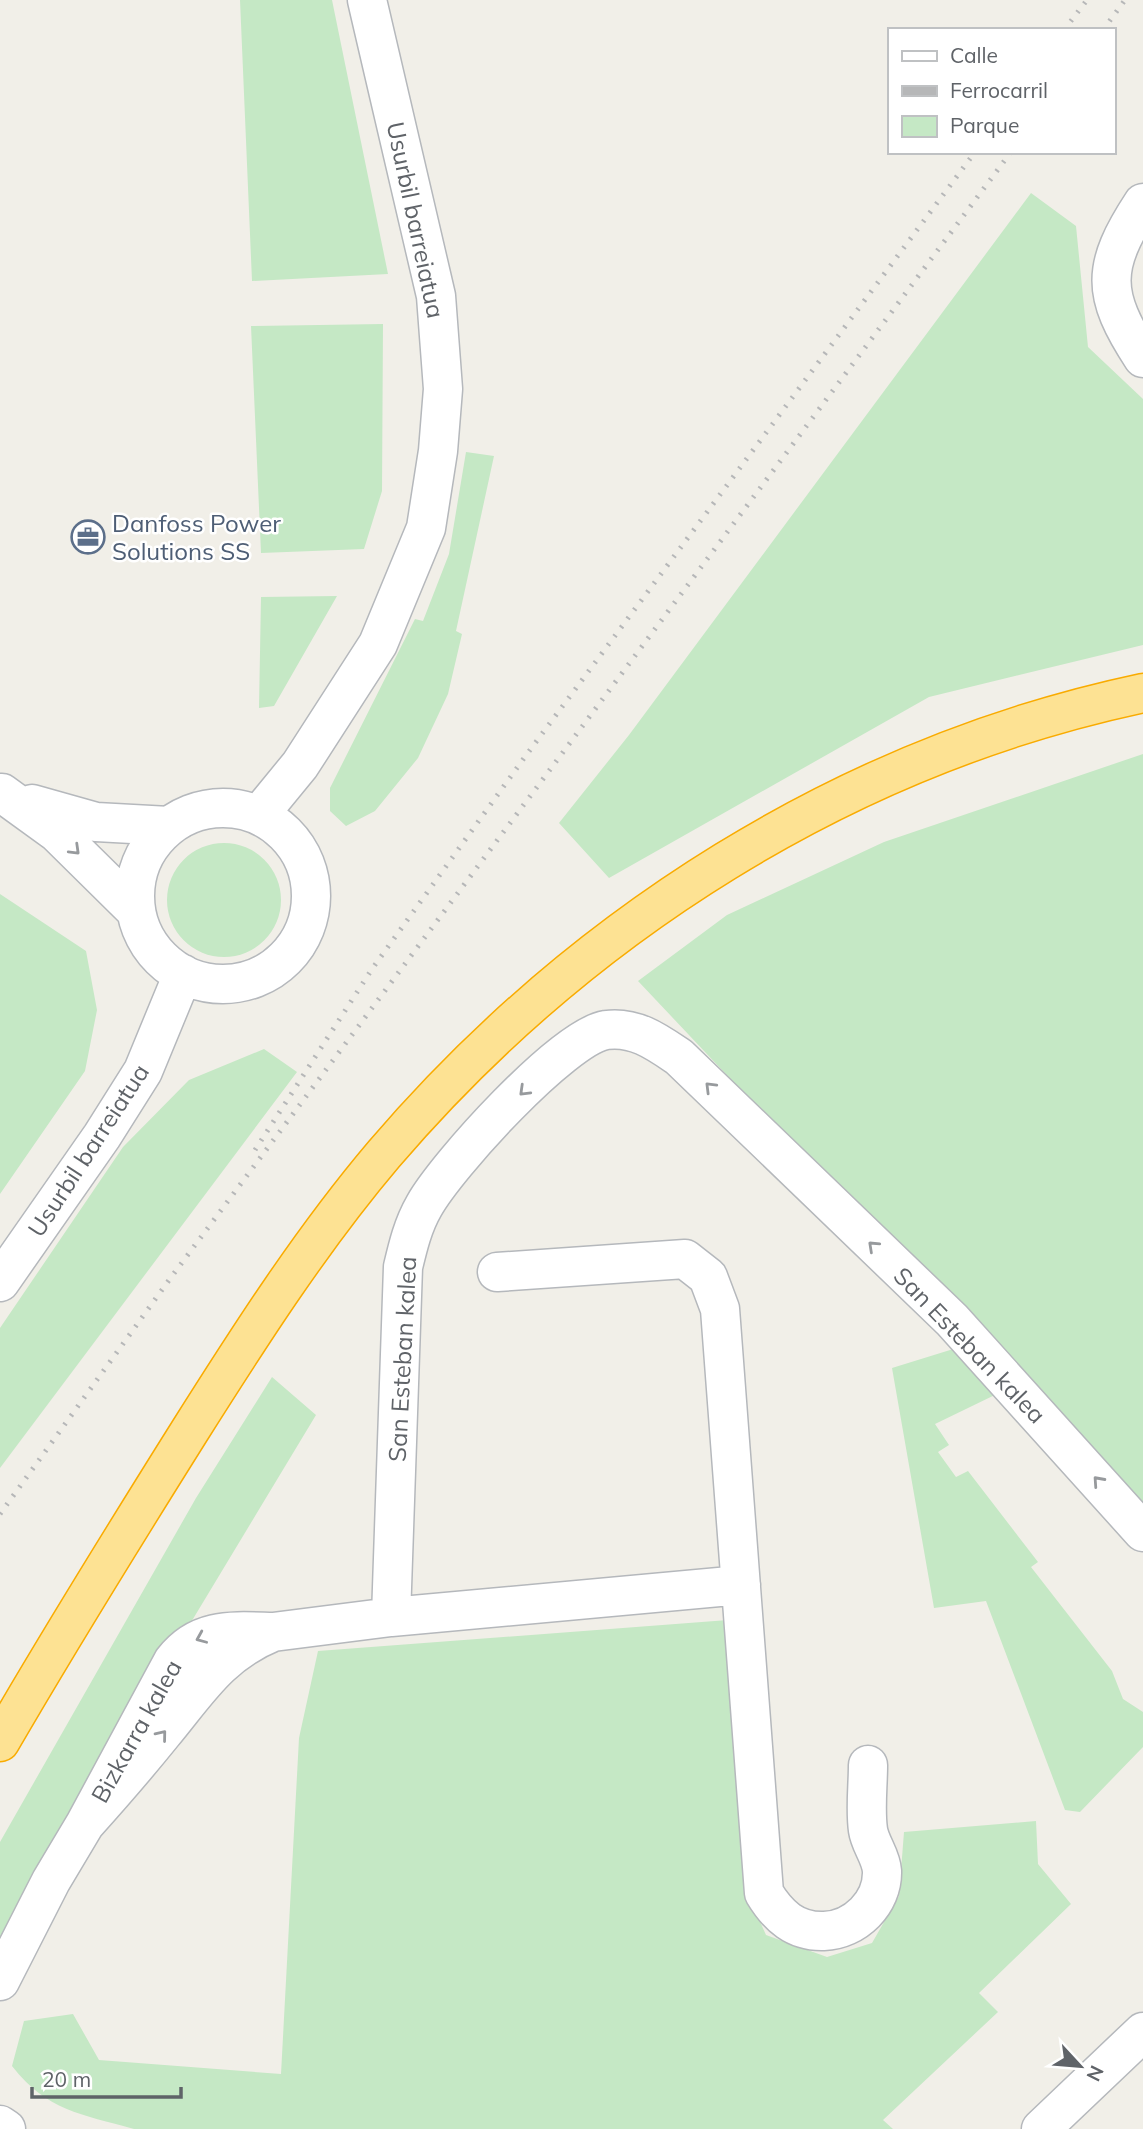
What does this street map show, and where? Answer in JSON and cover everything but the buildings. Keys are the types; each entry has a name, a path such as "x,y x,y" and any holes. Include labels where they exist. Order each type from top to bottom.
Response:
{"highway":[{"path":"0,1742 97,1577 228,1370 309,1252 392,1146 469,1062 542,994 645,913 773,832 874,782 985,737 1097,703 1143,693"}],"street":[{"name":"Usurbil barreiatua","path":"259,815 300,765 379,644 426,528 438,451 443,389 436,296 367,0"},
{"path":"1143,203 1117,247 1111,270 1113,305 1143,358"},
{"path":"1,793 96,822 169,827"},
{"path":"1,793 57,833 136,911"},
{"path":"229,807 259,815 284,832 302,855 311,883 311,907 304,930 292,951 275,967 253,979 230,984 206,983 183,974 161,959 145,937 136,911 138,873 145,855 169,827 188,815 229,807"},
{"name":"Usurbil barreiatua","path":"0,1282 102,1136 143,1071 183,974"},
{"name":"San Esteban kalea","path":"390,1617 403,1267 413,1228 438,1184 495,1119 582,1040 605,1030 629,1029 656,1041 679,1057 952,1320 1143,1532"},
{"path":"498,1272 685,1259 708,1277 720,1309 764,1893 775,1911 791,1924 811,1932 831,1931 851,1924 868,1911 877,1893 882,1872 878,1852 868,1833 868,1765"},
{"path":"390,1617 741,1585"},
{"name":"Bizkarra kalea","path":"0,1981 51,1881 85,1824 171,1724 205,1678 240,1649 273,1632 390,1617"},
{"path":"1041,2129 1143,2032"},
{"path":"0,2125 6,2129"}],"green space":[{"path":"240,0 332,0 388,274 252,281"},
{"path":"1031,193 1076,226 1088,347 1143,399 1143,645 929,697 609,878 559,823 629,735"},
{"path":"383,324 382,491 364,549 261,553 251,326"},
{"path":"466,452 494,456 456,631 462,634 448,694 418,758 375,811 346,826 330,811 330,788 415,619 423,621 449,554"},
{"path":"337,596 274,706 259,708 261,597"},
{"path":"1143,754 1143,1516 638,981 727,915 884,842"},
{"path":"224,843 246,847 264,860 277,878 281,900 277,922 264,940 246,953 224,957 202,953 184,940 171,922 167,900 171,878 184,860 202,847"},
{"path":"0,894 86,951 97,1010 85,1071 0,1194"},
{"path":"264,1049 297,1072 0,1468 0,1328 123,1147 189,1080"},
{"path":"963,1346 1001,1392 935,1424 949,1445 938,1452 956,1477 968,1471 1038,1562 1031,1567 1112,1671 1123,1699 1143,1712 1143,1747 1080,1812 1065,1810 986,1601 934,1608 892,1368"},
{"path":"272,1377 316,1415 0,1939 0,1842 196,1498"},
{"path":"728,1620 745,1888 766,1935 827,1957 872,1943 899,1896 904,1832 1036,1821 1038,1864 1071,1904 979,1993 998,2012 883,2120 893,2129 134,2129 81,2114 52,2102 38,2093 12,2066 24,2021 73,2014 99,2060 281,2074 299,1738 318,1651"}],"railway":[{"path":"1066,28 1087,0"},
{"path":"1104,28 1125,0"},
{"path":"255,1150 372,969 527,754 974,154"},
{"path":"0,1514 172,1276 1010,154"}],"place":[{"name":"Danfoss Power Solutions SS","path":"88,537"}]}
